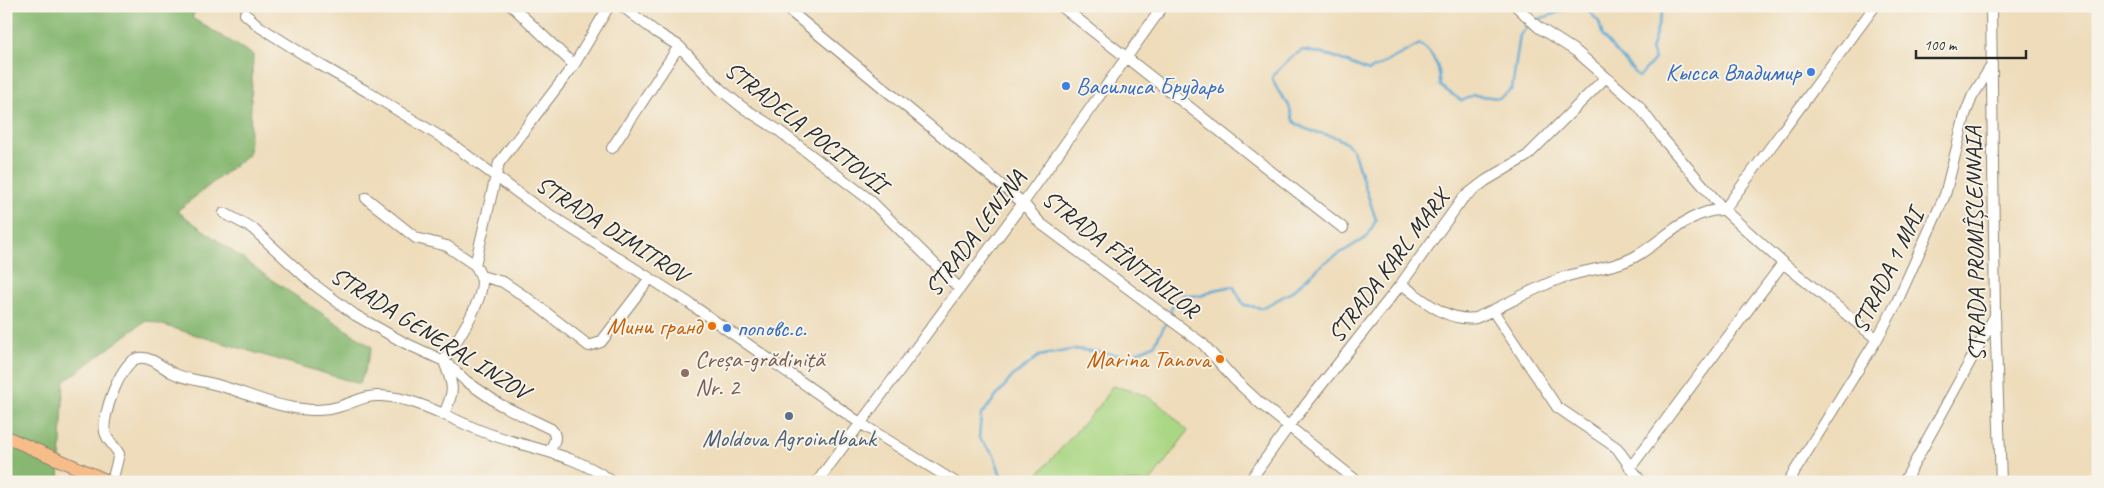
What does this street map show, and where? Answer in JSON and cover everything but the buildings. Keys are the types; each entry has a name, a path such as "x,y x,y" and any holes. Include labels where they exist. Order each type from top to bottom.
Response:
{"main road":[{"path":"6,437 111,482"}],"street":[{"path":"512,6 574,65"},
{"path":"474,265 495,174 506,150 574,65 609,6"},
{"name":"STRADELA POCITOVÎI","path":"622,6 656,32 679,46 721,90 870,200 959,288"},
{"name":"STRADA FÎNTÎNILOR","path":"784,6 1023,203 1040,223 1204,344 1234,379 1261,404 1358,482"},
{"path":"1061,6 1343,228"},
{"name":"STRADA LENINA","path":"817,482 1023,203 1163,6"},
{"path":"1516,6 1538,27 1566,43 1638,105 1664,140 1724,210 1784,264 1877,339"},
{"path":"1401,284 1452,318 1476,318 1578,272 1624,262 1693,218 1707,212 1724,210 1875,6"},
{"name":"STRADA PROMÎȘLENNAIA","path":"1991,6 1995,316 2001,482"},
{"name":"STRADA DIMITROV","path":"245,14 260,27 317,63 449,142 536,206 650,278 803,381 860,423 955,482"},
{"path":"612,148 679,46"},
{"name":"STRADA 1 MAI","path":"1788,482 1877,339 1921,252 1945,195 1965,115 1972,97 1992,66"},
{"name":"STRADA KARL MARX","path":"1249,482 1289,426 1401,284 1463,198 1485,181 1527,156 1605,78"},
{"path":"366,198 416,238 447,246 474,265 481,276 481,287 476,302 444,361 453,384 452,396 444,414"},
{"name":"STRADA GENERAL INZOV","path":"224,213 252,228 312,283 355,315 403,342 444,361 466,381 499,404 551,429 555,433 556,438 549,452"},
{"path":"1630,468 1784,264"},
{"path":"481,276 503,282 586,345 598,344 650,278"},
{"path":"1493,311 1557,407 1617,448 1641,482"},
{"path":"1904,482 1995,316"},
{"name":"STRADA GENERAL INZOV","path":"111,482 119,454 107,440 104,430 106,416 122,370 130,362 140,357 149,359 176,375 220,385 288,407 316,411 338,407 361,397 378,395 396,397 444,414 484,432 588,465 613,482"}],"green space":[{"path":"6,6 197,6 192,18 253,55 249,154 177,211 272,280 372,347 360,384 146,320 64,382 59,482 6,482"},
{"path":"1112,386 1126,389 1154,401 1162,406 1188,431 1150,482 1031,482 1100,405"}],"waterway":[{"path":"1537,20 1575,6"},
{"path":"1584,6 1599,22 1603,37 1639,77 1655,59 1651,50 1663,9 1662,6"},
{"path":"1169,315 1174,302 1184,295 1201,296 1214,290 1233,286 1244,305 1262,308 1290,293 1324,263 1367,237 1376,220 1353,150 1340,139 1311,131 1297,124 1293,119 1289,107 1272,77 1291,57 1303,50 1332,56 1369,71 1420,44 1436,62 1440,86 1462,101 1473,95 1499,98 1512,89 1520,35 1530,24"},
{"path":"1003,482 994,455 979,438 981,415 1012,377 1039,356 1076,349 1128,356 1154,345 1167,321"}],"place":[{"name":"Кысса Владимир","path":"1811,72"},
{"name":"Василиса Брударь","path":"1066,86"},
{"name":"Мини гранд","path":"712,326"},
{"name":"поповс.с.","path":"727,328"},
{"name":"Marina Tanova","path":"1220,359"},
{"name":"Creșa-grădiniță Nr. 2","path":"685,373"},
{"name":"Moldova Agroindbank","path":"789,416"}]}
